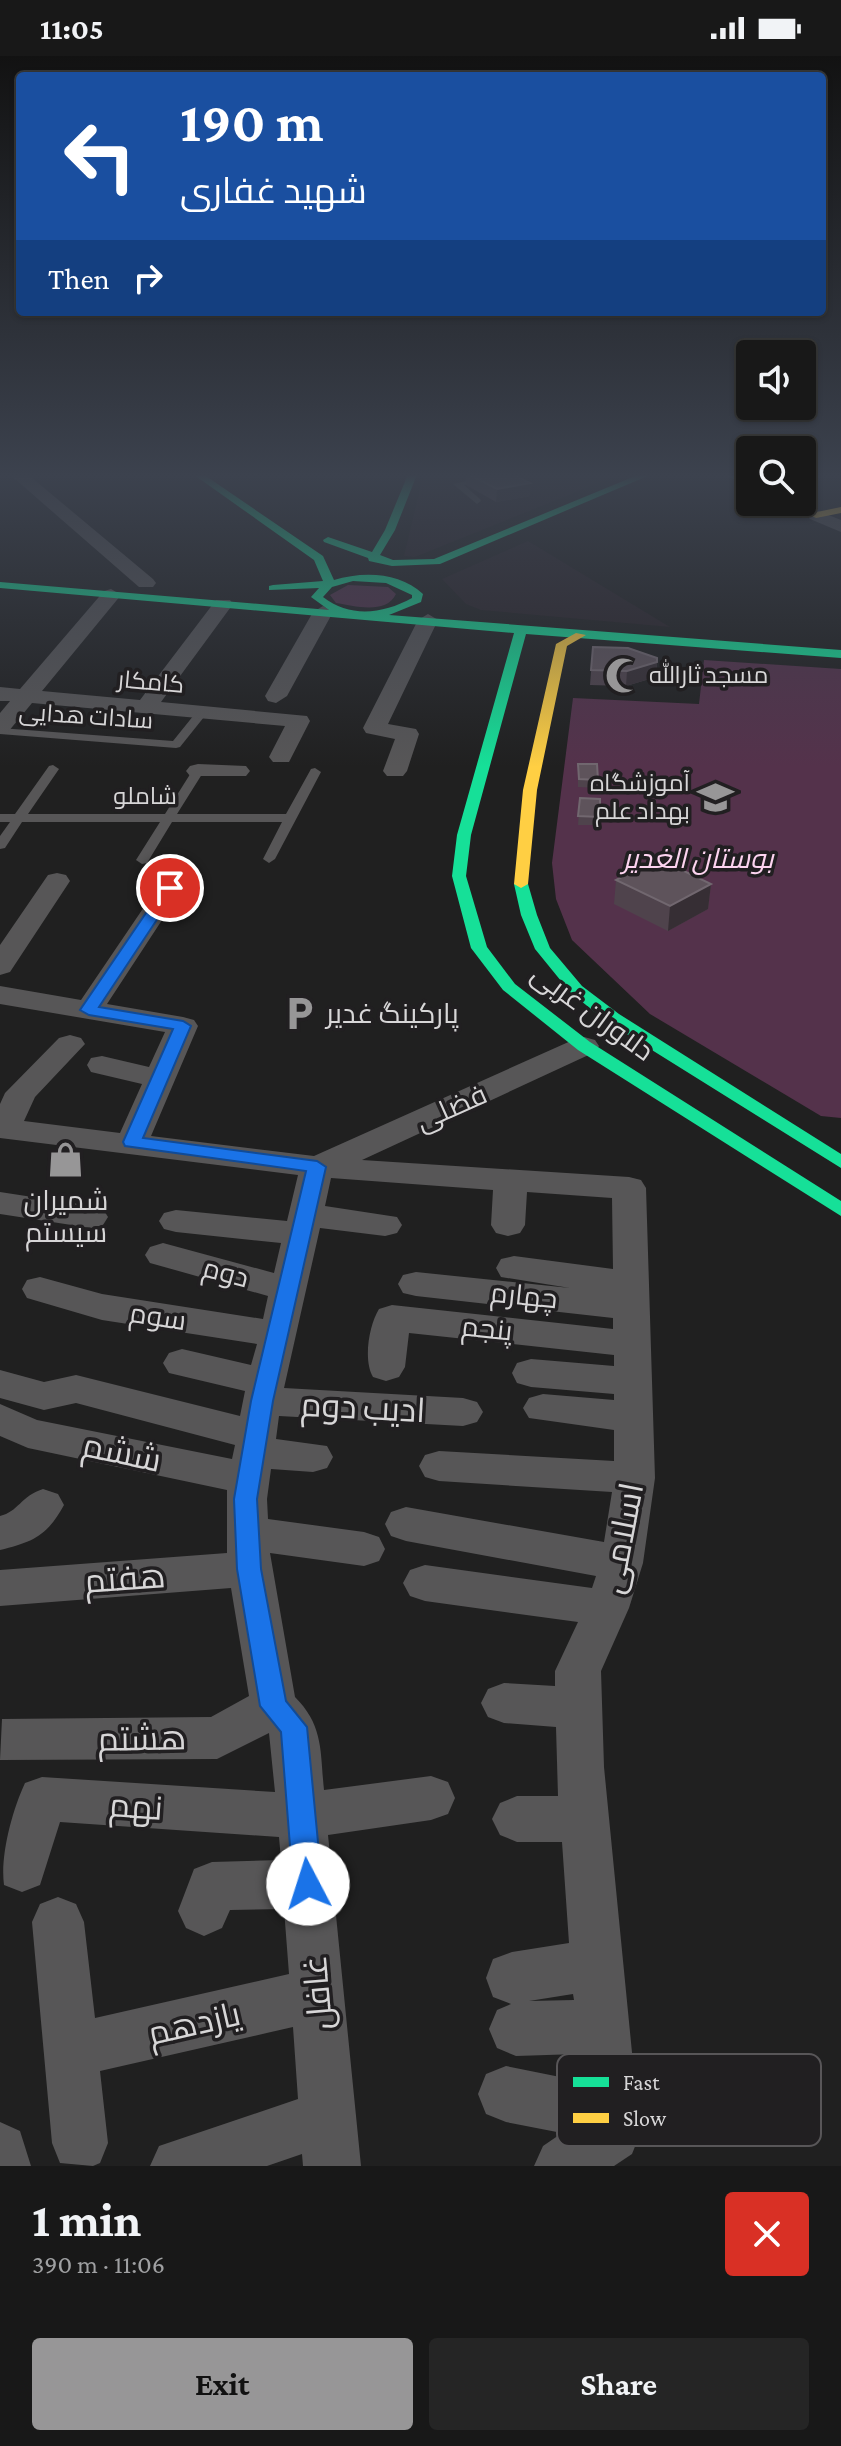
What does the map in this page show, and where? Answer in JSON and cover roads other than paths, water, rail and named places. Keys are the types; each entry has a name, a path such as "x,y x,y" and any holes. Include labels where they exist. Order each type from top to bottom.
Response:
{"main road":[{"path":"15,570 246,590 330,584 365,577 390,579"},
{"path":"246,590 299,570"},
{"path":"325,570 330,584"},
{"path":"377,570 414,588 418,594 444,609 476,615 739,639 841,644"},
{"path":"330,584 318,592 319,602 334,610 358,614 402,610 417,600 423,582 435,570"},
{"path":"0,585 580,635 841,654"},
{"name":"دلاوران غربی","path":"521,630 475,789 459,876 479,948 509,987 584,1046 841,1210"},
{"name":"دلاوران غربی","path":"580,635 562,644 522,837 520,878 529,915 543,949 576,989 613,1018 841,1162"}],"street":[{"path":"131,570 146,583"},
{"path":"0,729 111,595"},
{"path":"145,708 223,604"},
{"path":"276,696 323,612"},
{"path":"395,771 408,734 374,728 428,620"},
{"name":"کامکار","path":"0,694 299,721 281,757"},
{"path":"198,771 238,771"},
{"path":"0,966 57,881"},
{"path":"89,1010 170,888"},
{"path":"0,995 183,1026 132,1142"},
{"path":"2,1128 21,1093 70,1044"},
{"name":"فضلی","path":"317,1167 584,1046"},
{"path":"102,1065 160,1079"},
{"name":"اسلامی","path":"2,1128 317,1167 430,1190 511,1180 629,1188 635,1478 622,1563 607,1608 578,1671 585,1819 606,2054"},
{"name":"غافل","path":"317,1167 257,1429 248,1551 274,1706 294,1727 330,2142"},
{"path":"508,1225 511,1180"},
{"path":"0,1203 91,1217"},
{"path":"176,1221 385,1225"},
{"name":"دوم","path":"163,1255 288,1289"},
{"path":"514,1268 632,1347"},
{"name":"چهارم","path":"416,1284 632,1347"},
{"name":"سوم","path":"40,1289 102,1307 278,1334"},
{"name":"پنجم","path":"386,1367 392,1318 632,1347"},
{"path":"537,1390 632,1347"},
{"path":"182,1363 257,1429"},
{"path":"0,1384 44,1396 76,1389 257,1429 313,1457"},
{"name":"ادیب دوم","path":"257,1429 463,1412"},
{"name":"ششم","path":"0,1419 28,1433 257,1429"},
{"path":"439,1466 635,1478"},
{"path":"0,1533 22,1528 43,1505"},
{"path":"406,1524 622,1563"},
{"name":"هفتم","path":"0,1588 165,1587 248,1551 364,1549"},
{"path":"425,1583 607,1608"},
{"path":"504,1703 578,1708"},
{"name":"هشتم","path":"2,1740 217,1738 274,1706"},
{"path":"302,1816 431,1798"},
{"name":"نهم","path":"22,1868 42,1799 302,1816"},
{"path":"517,1819 585,1819"},
{"path":"204,1911 212,1886 308,1884"},
{"path":"58,1922 80,2143"},
{"path":"598,1964 514,2004 604,2026"},
{"name":"یازدهم","path":"71,2051 318,1994"},
{"path":"506,2094 557,2104"},
{"path":"179,2166 330,2142"},
{"path":"563,2166 594,2146"},
{"path":"0,2151 2,2166"}],"lane":[{"name":"سادات هدایی","path":"0,729 176,745 202,712"},
{"path":"0,845 53,769"},
{"path":"142,860 198,771"},
{"path":"269,859 315,772"},
{"name":"شاملو","path":"0,818 291,818"}],"place":[{"name":"مسجد ثارالله","path":"623,675"},
{"name":"آموزشگاه بهداد علم","path":"716,797"},
{"name":"پارکینگ غدیر","path":"300,1013"},
{"name":"شمیران سیستم","path":"66,1160"}],"park label":[{"name":"بوستان الغدیر","path":"698,858"}]}
